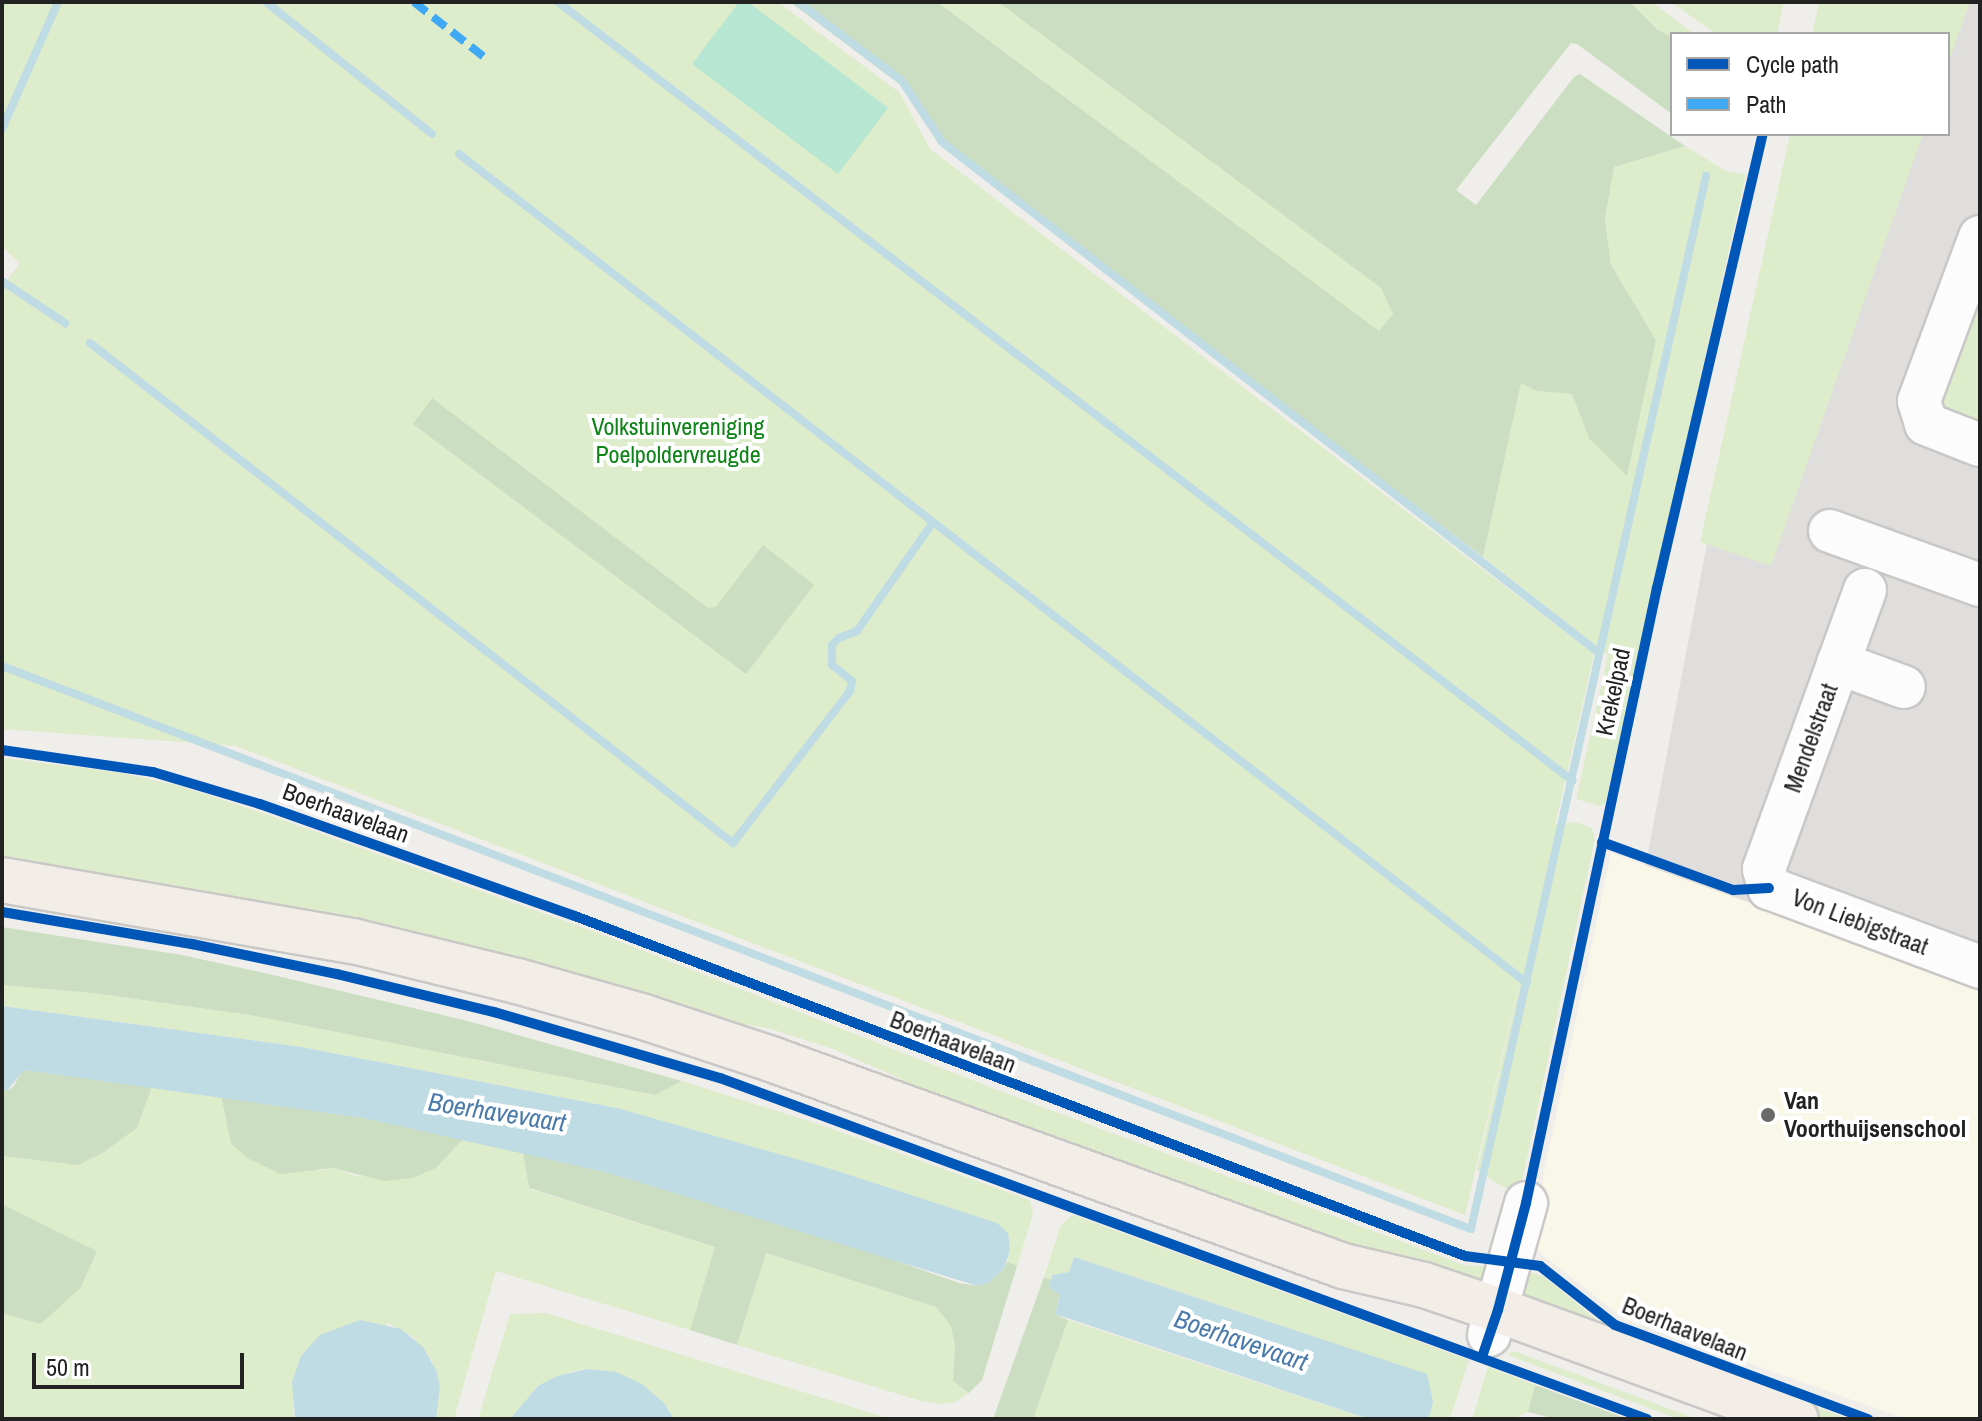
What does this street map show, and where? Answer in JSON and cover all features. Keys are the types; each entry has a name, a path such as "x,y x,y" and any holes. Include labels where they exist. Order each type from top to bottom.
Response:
{"main road":[{"name":"Boerhaavelaan","path":"2,880 353,941 602,1005 771,1059 1343,1266 1424,1285 1494,1322 1716,1419"},
{"name":"Boerhaavelaan","path":"1494,1322 1796,1419"}],"street":[{"path":"1980,237 1919,401 1926,424 1980,445"},
{"path":"1830,531 1980,585"},
{"name":"Mendelstraat","path":"1769,888 1764,869 1865,590"},
{"path":"1838,663 1904,687"},
{"name":"Von Liebigstraat","path":"1769,888 1980,967"},
{"path":"1494,1322 1526,1203"}],"shaded area":[{"path":"1837,2 1980,2 1980,1418 1645,868 1730,423 1802,136 1950,136 1950,32"},
{"name":"Van Voorthuijsenschool","path":"1611,853 1980,985 1980,1419 1906,1419 1624,1319 1529,1244"}],"green space":[{"name":"Volkstuinvereniging Poelpoldervreugde","path":"2,2 778,2 900,93 930,149 1594,654 1555,825 1575,822 1592,828 1595,838 1520,1191 1503,1187 1477,1170 1531,930 1465,1215 236,746 2,729 2,287 20,263 2,247"},
{"path":"739,2 748,2 888,108 838,174 692,64"},
{"path":"790,2 937,2 1379,331 1393,314 1381,288 998,2 1630,2 1658,30 1670,36 1670,113 1577,44 1571,43 1456,190 1476,205 1574,77 1580,74 1685,146 1614,167 1605,218 1611,265 1656,340 1627,476 1589,438 1572,394 1537,391 1521,383 1483,557 945,146 918,98"},
{"path":"937,2 998,2 1381,288 1393,314 1379,332"},
{"path":"1630,2 1652,2 1691,32 1670,32 1670,36 1659,30"},
{"path":"1671,2 1784,2 1777,32 1713,32"},
{"path":"1819,2 1970,2 1950,58 1950,32 1812,32"},
{"path":"1790,136 1922,136 1771,566 1700,542"},
{"path":"1685,146 1726,171 1746,174 1605,804 1600,806 1576,799 1608,655 1483,557 1521,382 1537,391 1572,394 1589,438 1656,340 1611,265 1605,218 1614,167"},
{"path":"1980,264 1980,435 1936,409"},
{"path":"432,398 708,608 716,607 763,545 814,585 746,674 413,424"},
{"path":"2,758 122,773 180,786 272,816 598,933 1000,1091 1464,1265 1500,1268 1476,1296 923,1093 899,1078 833,1049 768,1028 703,1018 121,879 2,856"},
{"path":"2,927 182,955 273,975 464,1020 682,1081 655,1095 250,1015 93,993 2,985"},
{"path":"2,985 93,993 250,1015 654,1095 682,1081 818,1124 1030,1200 1033,1214 1017,1266 1007,1262 1010,1250 952,1208 617,1108 301,1047 2,1006"},
{"path":"23,1070 152,1087 137,1128 101,1154 78,1165 2,1156 2,1089 7,1091 13,1087"},
{"path":"152,1087 221,1096 226,1122 318,1171 333,1168 356,1176 436,1168 463,1139 523,1152 529,1189 715,1247 690,1330 496,1271 454,1419 436,1419 440,1386 431,1359 413,1337 388,1323 292,1410 295,1419 2,1419 2,1313 42,1324 96,1251 2,1204 2,1156 78,1165 101,1154 137,1128"},
{"path":"221,1096 363,1118 463,1139 436,1168 412,1178 384,1181 333,1168 281,1174 247,1158 231,1143"},
{"path":"523,1153 605,1172 854,1246 959,1283 978,1286 988,1283 1004,1269 1007,1262 1017,1266 982,1380 969,1393 953,1381 955,1346 951,1326 936,1307 766,1253 737,1345 690,1330 715,1247 529,1188"},
{"path":"2,1204 97,1251 81,1287 41,1324 2,1313"},
{"path":"1073,1215 1469,1360 1450,1419 1425,1419 1430,1415 1237,1311 1074,1257 1069,1272 1052,1275 1051,1280 1044,1277 1061,1225"},
{"path":"765,1253 936,1307 951,1326 955,1346 953,1381 969,1393 956,1402 941,1404 921,1401 737,1345"},
{"path":"1520,1270 1543,1276 1597,1320 1636,1342 1849,1419 1809,1419 1526,1314 1515,1291"},
{"path":"1044,1277 1051,1280 1049,1287 1060,1294 1055,1314 1068,1320 1033,1419 993,1419"},
{"path":"546,1313 891,1419 674,1419 664,1403 642,1384 602,1370 588,1369 567,1373 538,1386 510,1419 478,1419 510,1314"},
{"path":"1068,1320 1322,1404 1369,1419 1033,1419"},
{"path":"1514,1351 1697,1419 1678,1419 1507,1355"},
{"path":"1488,1367 1535,1385 1528,1412 1512,1419 1472,1419"},
{"path":"1535,1385 1628,1419 1556,1419 1528,1412"}],"water":[{"name":"Boerhavevaart","path":"2,1006 301,1047 617,1108 831,1169 997,1223 1008,1233 1010,1250 1004,1269 988,1283 978,1286 605,1172 363,1118 24,1070 7,1091 2,1089"},
{"name":"Boerhavevaart","path":"1074,1257 1427,1374 1433,1402 1430,1415 1425,1419 1369,1419 1055,1314 1060,1295 1049,1287 1052,1275 1069,1272"},
{"path":"360,1320 401,1329 423,1347 437,1372 440,1386 436,1419 295,1419 292,1382 301,1356 320,1335"},
{"path":"588,1369 616,1372 642,1384 664,1403 674,1419 510,1419 538,1386 557,1376"}],"waterway":[{"path":"2,129 58,2"},
{"path":"266,2 432,134"},
{"path":"558,2 1573,781"},
{"path":"798,2 902,81 942,142 1599,653"},
{"path":"459,154 1527,983"},
{"path":"2,666 1471,1229 1706,176"},
{"path":"2,281 65,323"},
{"path":"90,343 733,843 850,691 852,681 832,665 832,645 839,638 857,631 933,522"}],"marked path":[{"path":"414,2 488,60"}],"cycle path":[{"name":"Krekelpad","path":"1482,1357 1498,1310 1526,1203 1657,588 1763,136"},
{"path":"2,750 153,772 260,804 575,916 1465,1256 1540,1266 1615,1325 1868,1419"},
{"path":"1602,842 1733,890 1769,888"},
{"path":"2,912 192,944 337,974 494,1012 720,1078 1647,1419"}],"place":[{"name":"Van Voorthuijsenschool","path":"1768,1115"}]}
